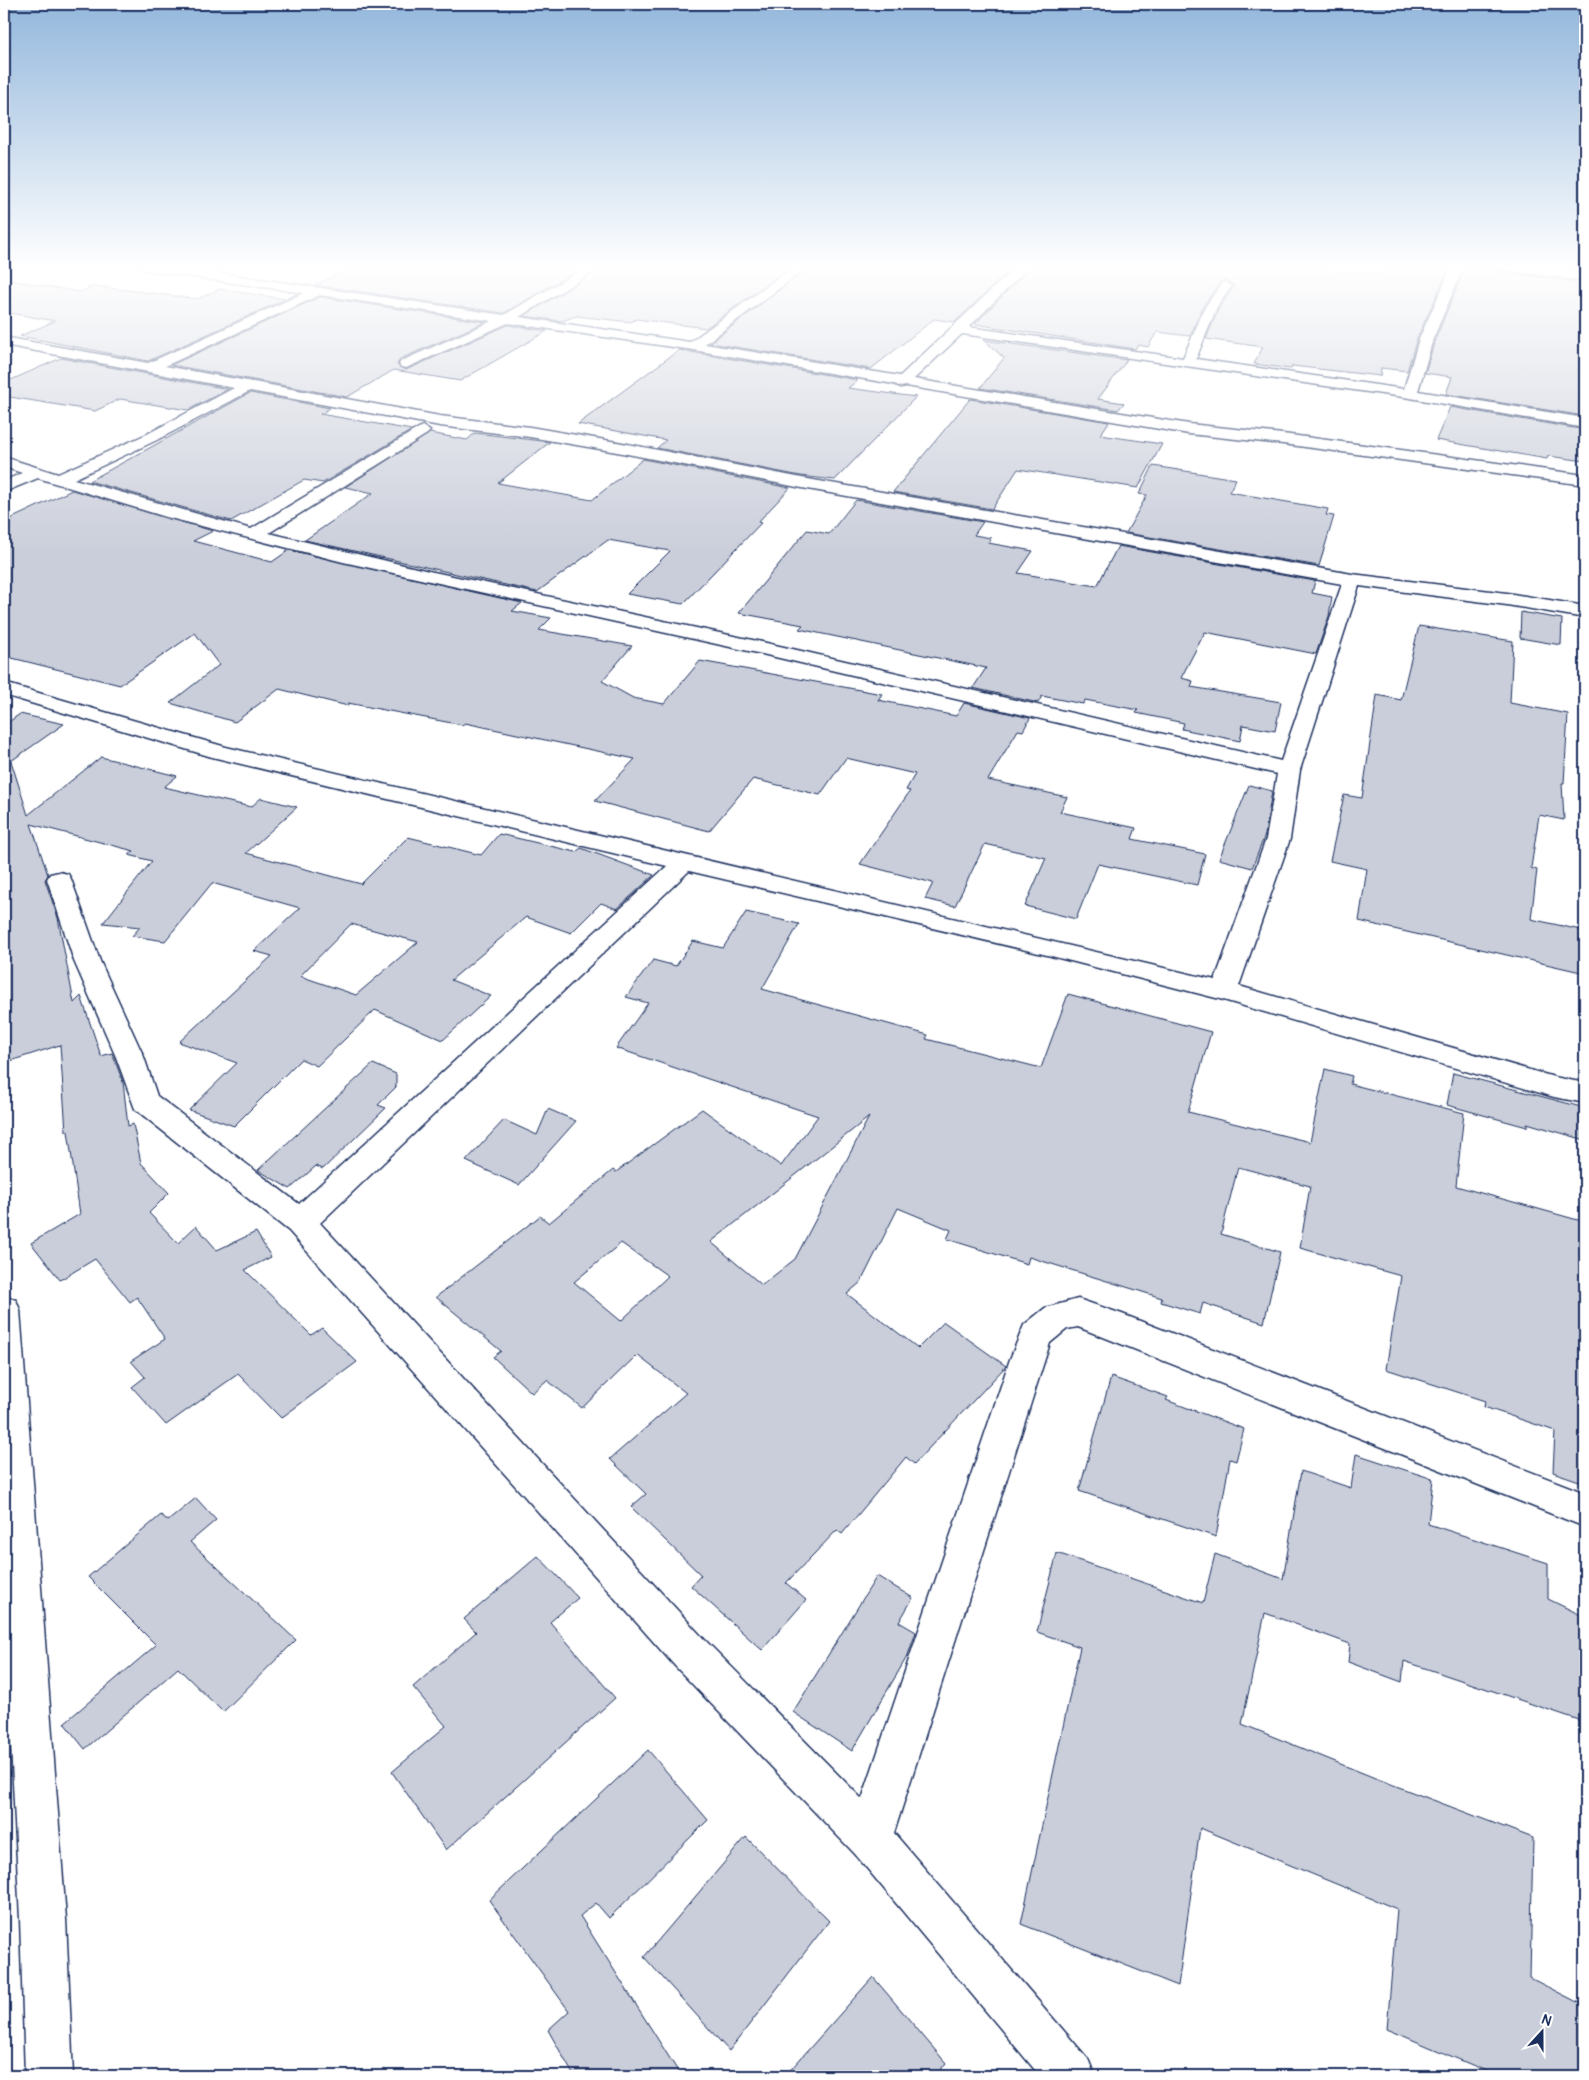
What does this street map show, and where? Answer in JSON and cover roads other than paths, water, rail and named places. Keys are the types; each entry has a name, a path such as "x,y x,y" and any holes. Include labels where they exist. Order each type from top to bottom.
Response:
{"street":[{"path":"123,363 440,421 530,432 607,445 802,483 1352,580 1507,599 1585,612"},
{"path":"149,368 160,363"},
{"path":"792,363 1189,429 1284,439 1585,480"},
{"path":"901,382 922,363"},
{"path":"1195,363 1410,394 1585,424"},
{"path":"1410,394 1419,363"},
{"path":"59,480 152,437 248,386"},
{"path":"254,535 422,431"},
{"path":"4,462 59,480 254,535 422,574 891,676 984,700 1289,770"},
{"path":"4,487 37,473"},
{"path":"1224,991 1278,839 1289,770 1352,580"},
{"path":"4,689 220,752 684,863 1047,947 1224,991 1554,1087 1585,1094"},
{"path":"300,1222 684,863"},
{"path":"58,879 87,961 130,1057 145,1102 300,1222 689,1652 870,1839 1071,2076"},
{"path":"4,1310 43,1919 49,2076"},
{"path":"870,1839 1027,1359 1036,1335 1057,1318 1078,1313 1122,1328 1585,1510"}]}
